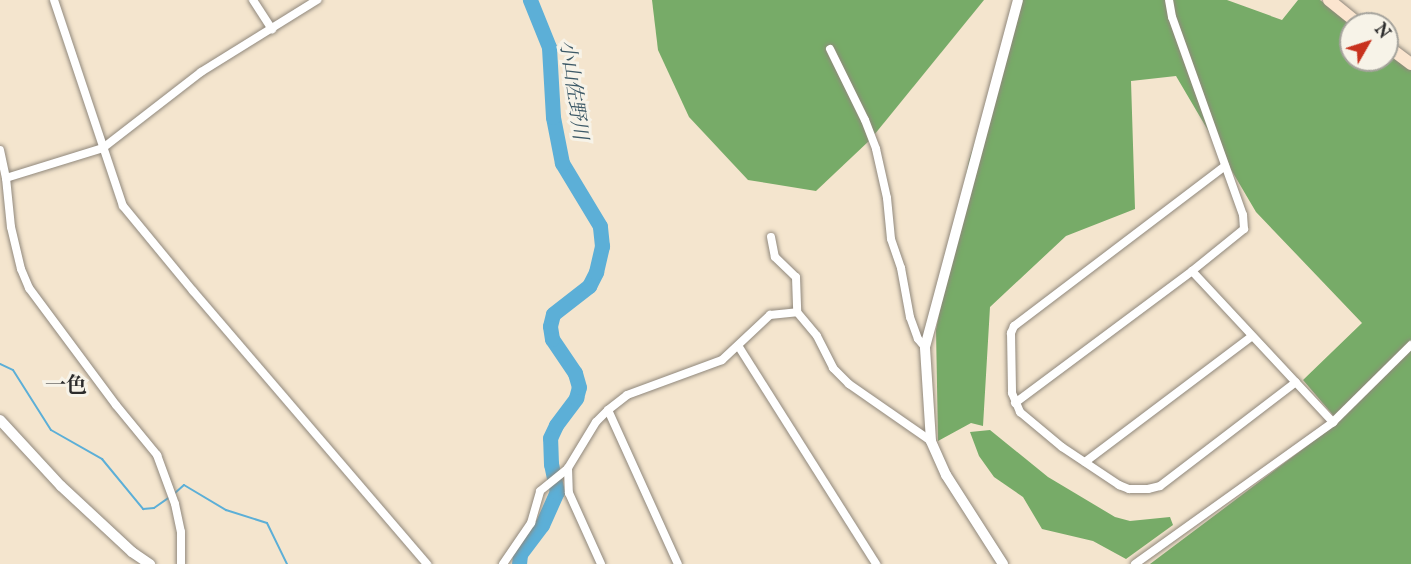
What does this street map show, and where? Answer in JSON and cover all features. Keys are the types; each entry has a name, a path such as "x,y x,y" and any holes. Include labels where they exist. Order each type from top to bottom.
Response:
{"main road":[{"path":"1329,0 1344,12"}],"street":[{"path":"54,0 123,206 427,564"},
{"path":"253,0 273,28"},
{"path":"6,178 103,148 201,72 317,0"},
{"path":"1003,564 945,475 931,441 925,347 1018,0"},
{"path":"1015,403 1192,272 1244,229 1243,215 1172,17 1169,0"},
{"path":"830,50 865,120 876,149 887,198 891,239 901,267 910,317 918,339 925,347"},
{"path":"0,154 6,178 10,227 21,269 29,288 116,405 157,455 175,504 181,532 183,557 181,564"},
{"path":"1225,166 1014,326 1011,333 1011,376 1015,403 1020,412 1038,429 1084,462 1129,489 1148,489 1160,486 1296,382"},
{"path":"771,237 775,257 796,277 797,312 818,336 833,368 849,384 931,441"},
{"path":"1192,272 1333,422"},
{"path":"503,564 531,523 540,491 565,469 596,422 608,410 627,395 722,360 739,347 770,315 797,312"},
{"path":"1084,462 1252,336"},
{"path":"1135,564 1333,422 1411,345"},
{"path":"739,347 876,564"},
{"path":"608,410 678,564"},
{"path":"0,420 13,437 69,493 132,552 150,564"},
{"path":"565,469 569,494 601,564"}],"green space":[{"path":"652,0 984,0 870,140 816,191 748,180 689,117 658,50"},
{"path":"1022,0 1227,0 1282,20 1298,0 1320,0 1339,14 1339,72 1399,72 1399,58 1411,68 1411,564 1150,564 1339,422 1303,380 1362,323 1256,212 1176,76 1131,81 1135,209 1066,236 990,307 983,426 971,423 938,441 936,330 969,160"},
{"path":"990,430 1048,477 1115,517 1130,521 1170,517 1173,525 1126,559 1093,541 1042,529 1023,497 994,477 979,456 970,432"}],"waterway":[{"name":"小山佐野川","path":"519,564 520,554 542,525 557,492 551,464 550,438 556,425 576,398 579,387 575,373 552,339 550,326 553,314 589,286 596,272 602,246 600,226 562,163 553,117 549,47 530,0"},
{"path":"0,364 13,370 51,430 102,459 143,509 154,508 170,497"},
{"path":"175,493 184,485 226,510 267,523 287,564"}],"district":[{"name":"一色","path":"66,387"}]}
